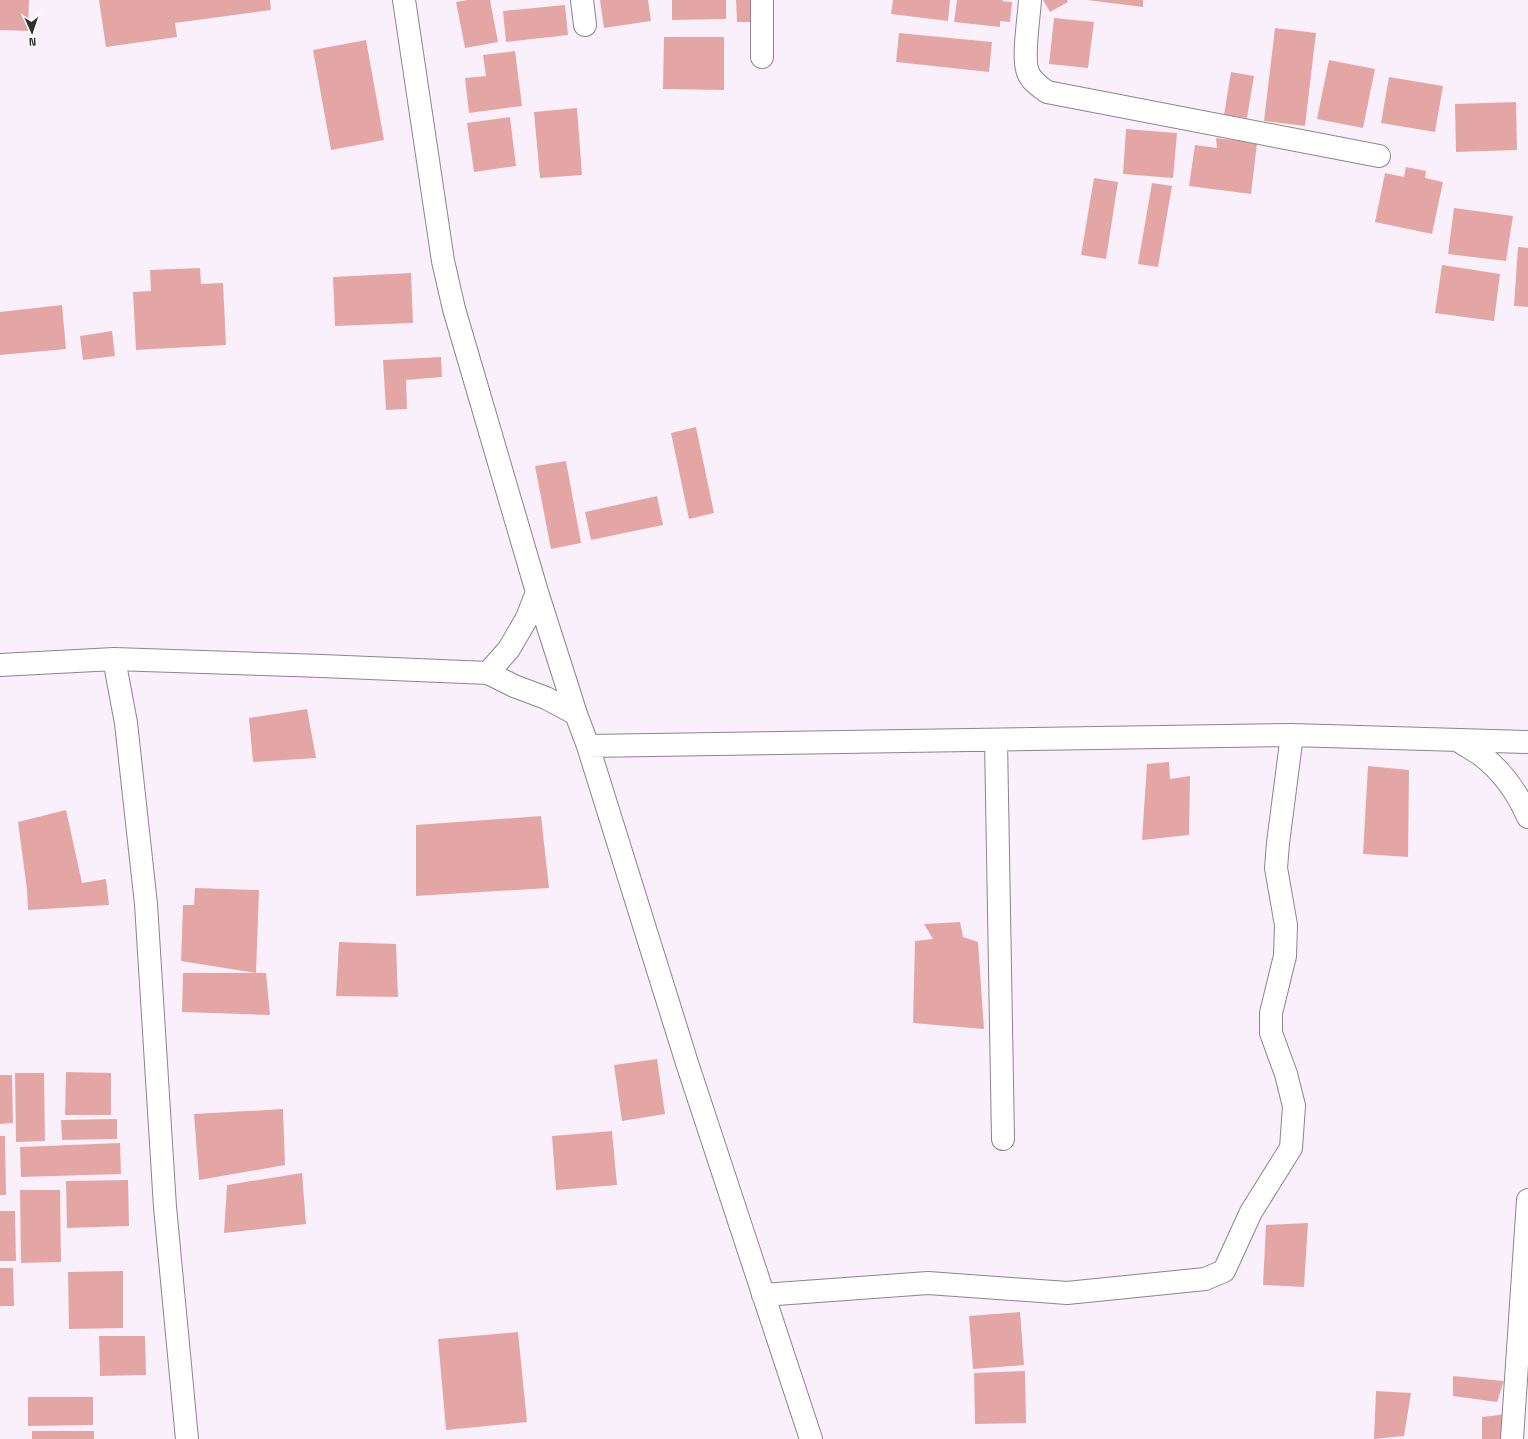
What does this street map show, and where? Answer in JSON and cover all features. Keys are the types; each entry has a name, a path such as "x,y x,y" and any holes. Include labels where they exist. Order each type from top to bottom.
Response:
{"street":[{"path":"404,0 443,261 454,308 537,592 576,714 588,746 687,1063 810,1439"},
{"path":"582,0 585,25"},
{"path":"762,0 762,57"},
{"path":"1030,0 1026,53 1027,70 1034,82 1047,92 1379,156"},
{"path":"488,674 512,643 527,618 537,592"},
{"path":"0,665 114,659 322,666 488,674 546,698 576,714"},
{"path":"114,659 126,723 146,904 166,1206 187,1439"},
{"path":"588,746 1292,735 1528,742"},
{"path":"763,1295 928,1283 1067,1293 1205,1279 1224,1271 1251,1212 1291,1148 1294,1106 1286,1074 1270,1033 1271,1013 1285,956 1286,925 1276,868 1292,735"},
{"path":"996,740 1003,1139"},
{"path":"1458,740 1481,755 1500,773 1514,790 1528,817"},
{"path":"1512,1439 1528,1200"}],"building":[{"path":"0,0 29,0 28,31 0,30"},
{"path":"99,0 270,0 271,10 175,23 177,37 106,47"},
{"path":"467,0 490,0 498,42 465,48 456,2"},
{"path":"600,0 648,0 651,21 604,28"},
{"path":"672,0 726,0 726,19 672,20"},
{"path":"736,0 759,0 760,22 737,22"},
{"path":"893,0 950,0 948,21 891,14"},
{"path":"957,0 1003,0 1002,1 1012,2 1010,22 1000,21 1000,27 954,22"},
{"path":"1043,0 1067,0 1068,2 1050,12"},
{"path":"1087,0 1143,0 1143,7"},
{"path":"565,5 568,35 506,42 503,11"},
{"path":"1054,18 1094,22 1088,68 1049,64"},
{"path":"1275,28 1316,33 1305,126 1264,121"},
{"path":"899,33 992,42 989,72 896,62"},
{"path":"664,37 724,37 724,90 663,89"},
{"path":"366,40 384,140 331,150 313,50"},
{"path":"515,51 522,106 469,113 465,78 486,76 483,55"},
{"path":"1329,60 1375,69 1363,128 1317,119"},
{"path":"1231,72 1254,76 1247,118 1224,115"},
{"path":"1389,77 1443,86 1435,132 1381,123"},
{"path":"1516,102 1517,150 1456,152 1455,104"},
{"path":"577,108 582,175 540,178 534,112"},
{"path":"510,117 516,166 474,172 467,123"},
{"path":"1126,129 1177,133 1173,178 1123,174"},
{"path":"1216,138 1257,143 1251,194 1189,186 1195,145 1217,148"},
{"path":"1406,167 1426,171 1425,178 1443,182 1432,234 1375,222 1385,173 1404,177"},
{"path":"1094,178 1118,182 1106,259 1081,255"},
{"path":"1152,183 1172,186 1158,267 1138,264"},
{"path":"1454,208 1513,216 1506,261 1448,254"},
{"path":"1518,247 1528,248 1528,307 1514,306"},
{"path":"1442,265 1500,274 1494,321 1435,313"},
{"path":"200,268 201,284 223,283 226,345 136,350 133,292 151,291 150,270"},
{"path":"411,273 413,323 335,326 333,277"},
{"path":"62,305 66,349 0,355 0,312"},
{"path":"112,331 115,356 83,360 80,336"},
{"path":"441,357 442,377 406,380 407,409 386,410 383,360"},
{"path":"696,427 714,513 689,519 671,433"},
{"path":"566,461 581,543 551,549 535,466"},
{"path":"657,496 663,525 591,540 585,512"},
{"path":"307,709 316,758 253,762 249,718"},
{"path":"1169,762 1170,779 1190,776 1189,835 1142,840 1147,764"},
{"path":"1368,766 1409,770 1408,857 1363,854"},
{"path":"66,810 82,883 106,879 109,905 28,910 27,890 18,822"},
{"path":"541,816 549,888 416,896 416,825"},
{"path":"195,888 259,890 256,973 181,961 183,905 194,905"},
{"path":"960,922 963,937 978,942 984,1029 913,1023 915,941 933,939 924,924"},
{"path":"339,942 396,944 398,997 336,996"},
{"path":"183,973 266,973 270,1015 182,1012"},
{"path":"657,1059 665,1114 622,1121 614,1065"},
{"path":"66,1072 111,1073 111,1115 65,1115"},
{"path":"15,1073 44,1073 45,1141 16,1142"},
{"path":"0,1075 12,1075 13,1123 0,1124"},
{"path":"283,1109 285,1165 199,1180 194,1114"},
{"path":"117,1119 117,1139 62,1140 61,1120"},
{"path":"612,1131 617,1185 556,1190 552,1136"},
{"path":"0,1136 5,1136 6,1195 0,1195"},
{"path":"120,1143 121,1174 21,1177 20,1147"},
{"path":"302,1173 306,1224 224,1233 227,1185"},
{"path":"128,1180 129,1226 67,1228 66,1181"},
{"path":"20,1190 60,1190 61,1262 21,1263"},
{"path":"0,1211 15,1211 16,1261 0,1261"},
{"path":"1308,1223 1304,1287 1263,1285 1266,1225"},
{"path":"0,1268 13,1268 14,1306 0,1306"},
{"path":"123,1271 123,1328 69,1329 68,1272"},
{"path":"1020,1312 1024,1365 973,1369 969,1316"},
{"path":"518,1332 527,1422 446,1430 438,1339"},
{"path":"99,1336 145,1336 146,1375 100,1376"},
{"path":"1025,1371 1026,1423 975,1424 974,1373"},
{"path":"1453,1376 1504,1381 1497,1402 1453,1396"},
{"path":"1376,1391 1411,1393 1404,1436 1374,1439"},
{"path":"28,1397 93,1397 93,1425 28,1426"},
{"path":"1507,1414 1506,1439 1482,1439 1482,1417"},
{"path":"32,1431 94,1431 94,1439 32,1439"}]}
